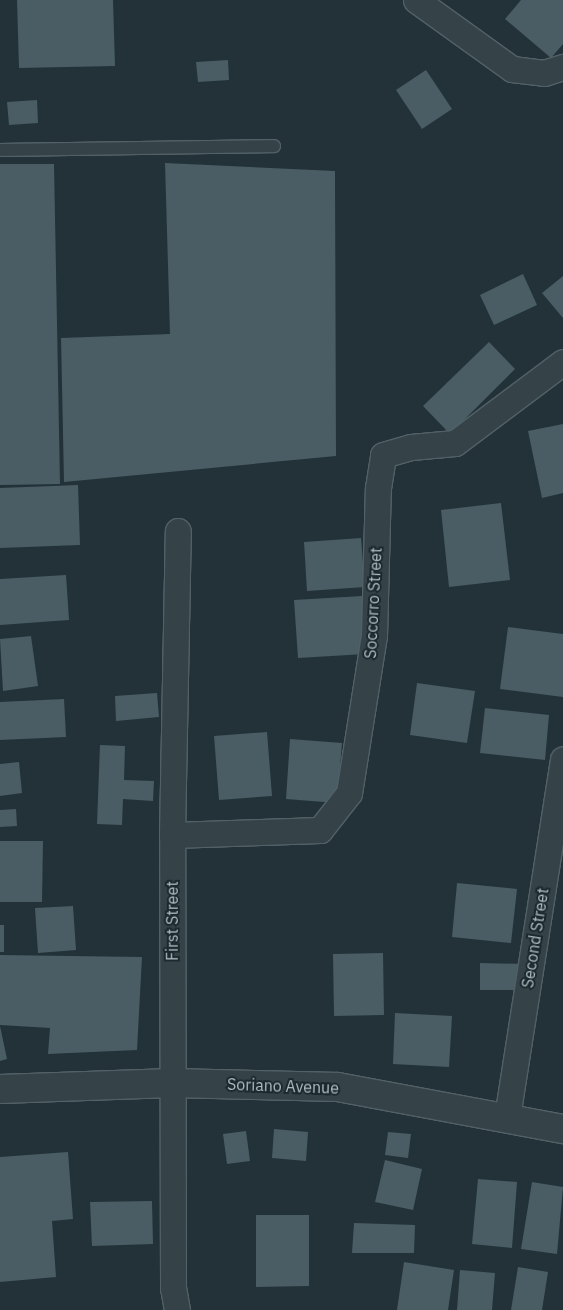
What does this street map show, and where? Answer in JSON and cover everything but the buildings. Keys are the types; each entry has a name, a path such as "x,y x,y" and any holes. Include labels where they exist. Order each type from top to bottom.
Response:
{"street":[{"path":"416,0 512,69 544,73 563,67"},
{"name":"Soccorro Street","path":"172,835 320,830 349,793 374,636 378,488 383,455 411,447 455,444 563,362"},
{"name":"First Street","path":"177,1310 173,1288 172,835 178,531"},
{"name":"Second Street","path":"507,1117 563,759"},
{"name":"Soriano Avenue","path":"0,1089 172,1083 338,1086 563,1129"}],"lane":[{"path":"0,150 274,146"}]}
